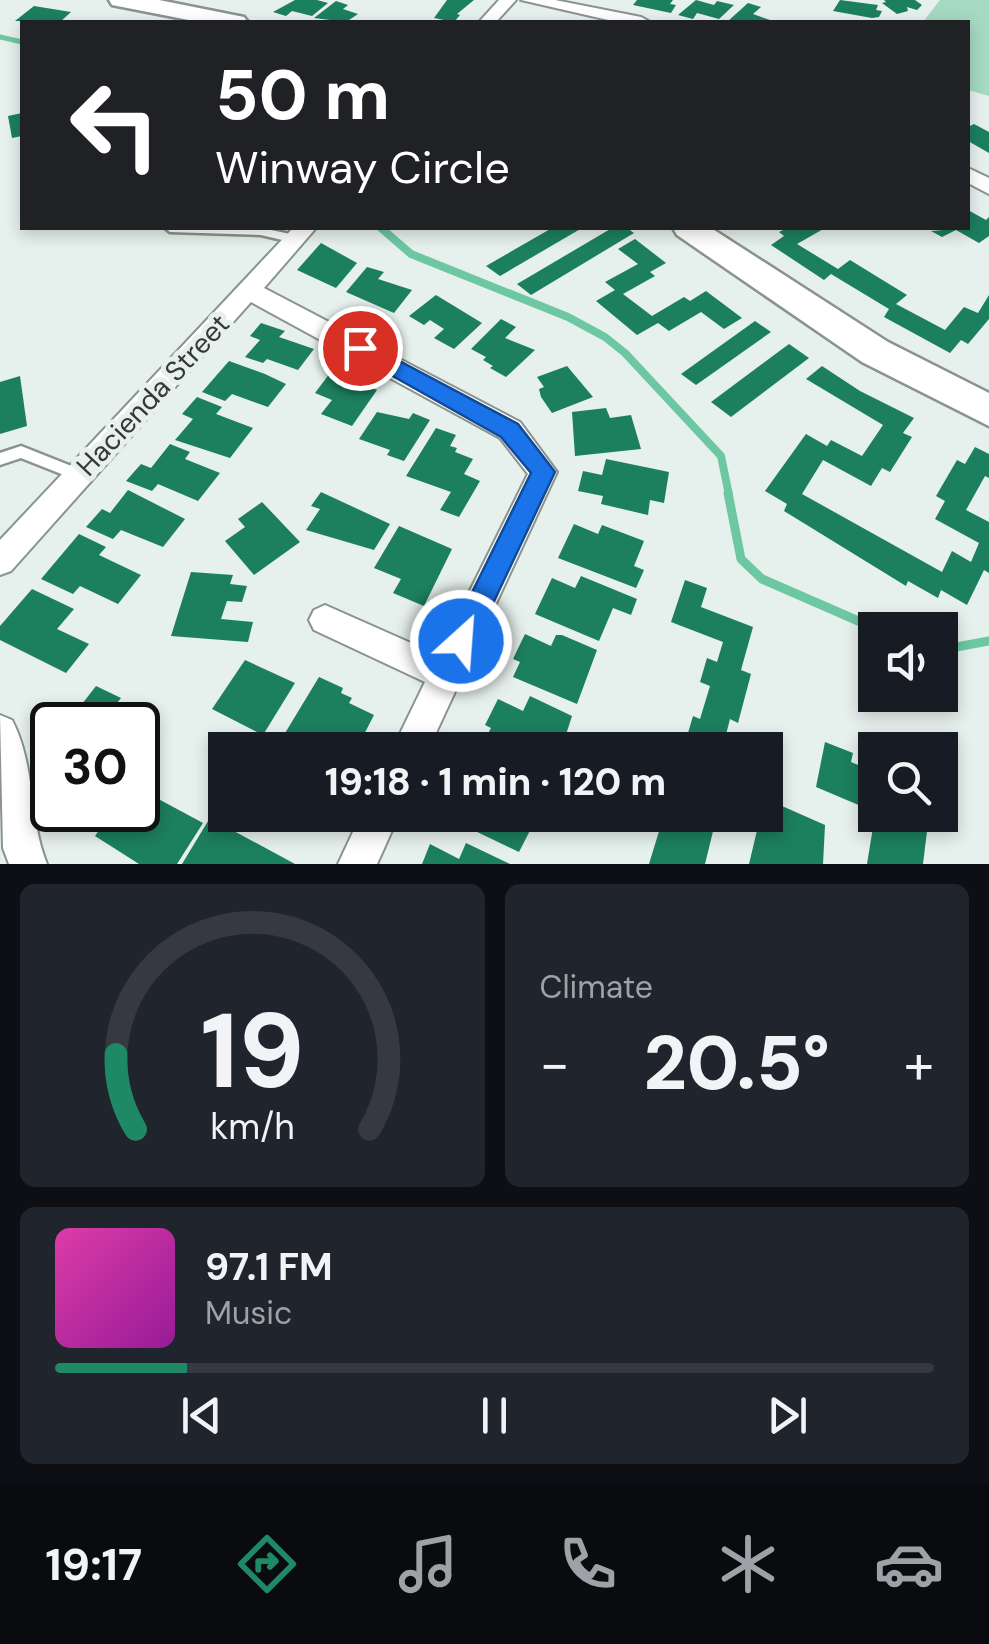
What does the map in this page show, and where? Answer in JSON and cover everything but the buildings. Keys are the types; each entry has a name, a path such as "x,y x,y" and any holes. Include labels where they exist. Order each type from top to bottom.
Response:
{"main road":[{"path":"122,0 226,20"},
{"path":"692,230 875,352 989,411"}],"street":[{"path":"489,20 508,0"},
{"path":"529,0 631,20"},
{"name":"Hacienda Street","path":"0,561 300,233"},
{"path":"250,291 510,430 543,472 418,732"},
{"path":"324,620 445,675"},
{"path":"0,732 10,747 18,846 28,864"},
{"path":"357,864 372,832"}],"lane":[{"path":"231,230 300,233"},
{"path":"4,457 21,452 79,476"}],"green space":[{"path":"940,0 989,0 989,96 970,91 970,20 925,20"}],"waterway":[{"path":"0,37 20,42"},
{"path":"383,230 411,254 568,317 605,337 625,353 721,456 729,495"},
{"path":"728,493 741,559 762,579 858,621"},
{"path":"958,647 989,641"}],"route":[{"path":"360,348 510,430 543,472 461,641"}]}
